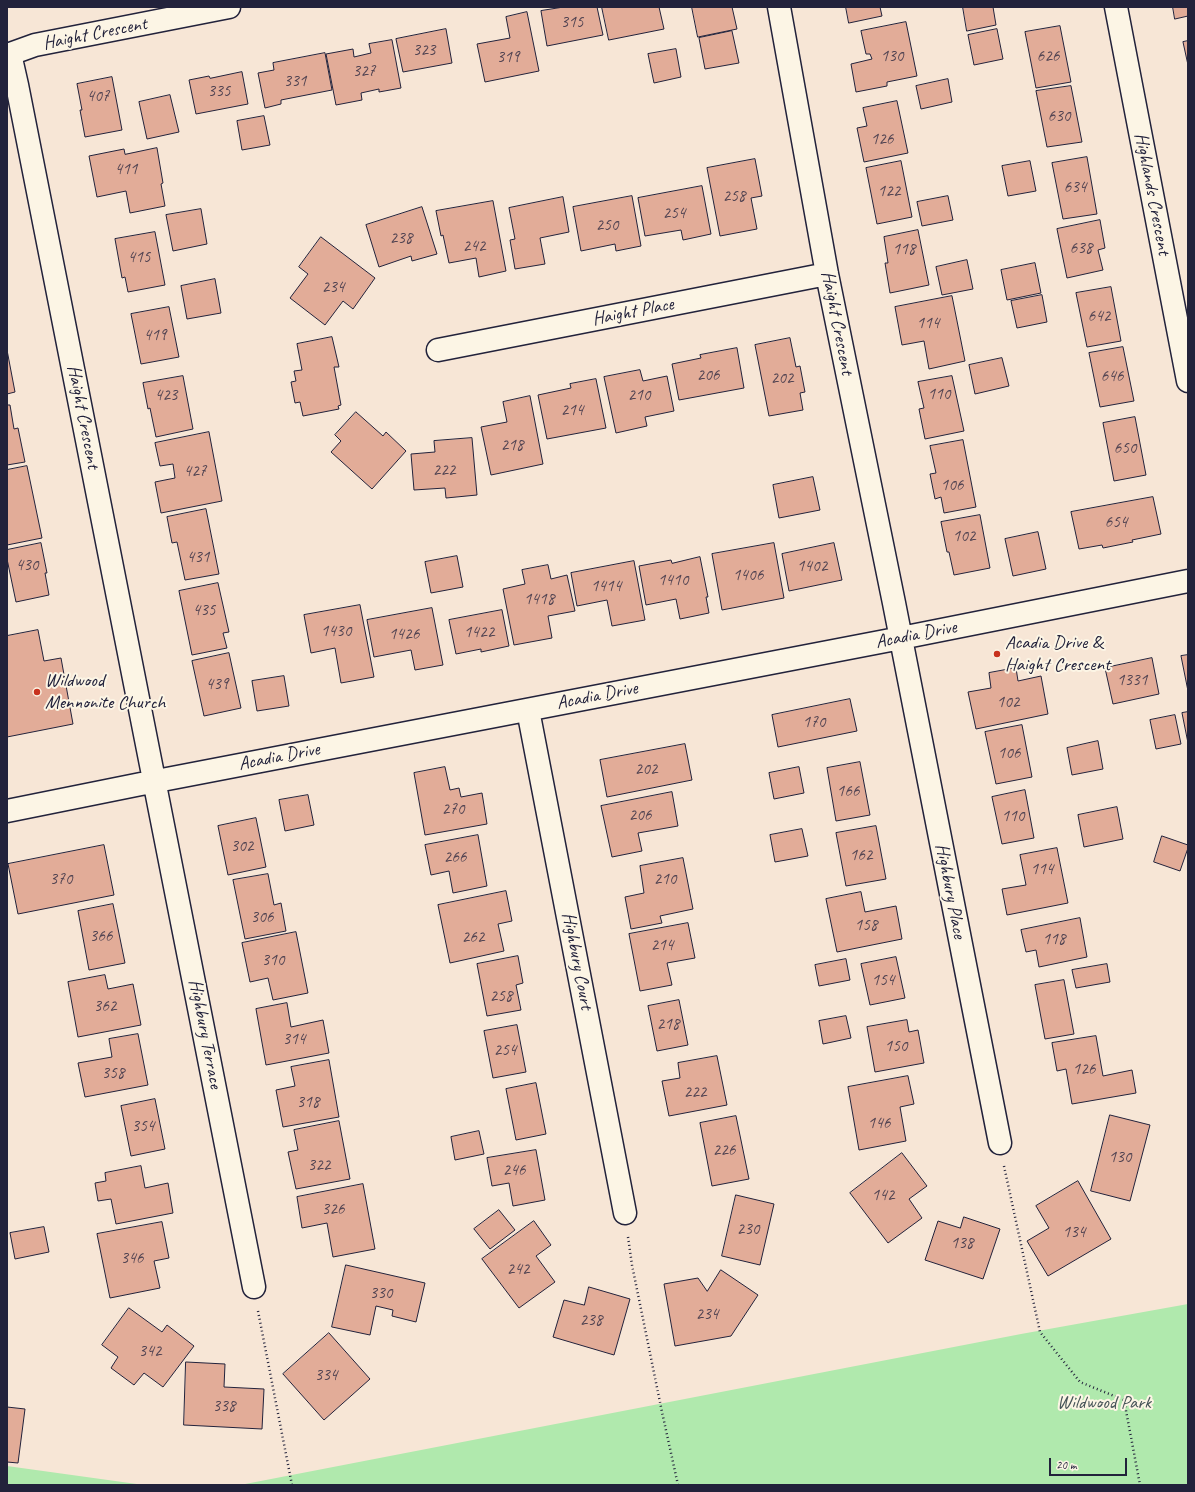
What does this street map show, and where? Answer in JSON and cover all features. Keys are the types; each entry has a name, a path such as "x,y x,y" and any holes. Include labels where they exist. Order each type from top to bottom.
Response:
{"street":[{"name":"Haight Crescent","path":"155,781 17,85 8,51 229,7"},
{"name":"Haight Crescent","path":"779,7 827,274 901,638"},
{"name":"Highlands Crescent","path":"1116,7 1188,380"},
{"name":"Haight Place","path":"438,350 827,274"},
{"name":"Acadia Drive","path":"7,811 1188,581"},
{"name":"Highbury Place","path":"901,638 1000,1143"},
{"name":"Highbury Court","path":"528,710 625,1213"},
{"name":"Highbury Terrace","path":"155,781 254,1287"}],"path":[{"path":"1009,1192 1040,1332 1080,1382 1124,1400 1140,1485"},
{"path":"625,1213 632,1265 678,1485"},
{"path":"263,1338 292,1485"}],"green space":[{"name":"Wildwood Park","path":"1188,1304 1188,1485 240,1485 1021,1334"},
{"path":"7,1466 144,1485 7,1485"}],"building":[{"path":"564,7 597,7 603,35 547,46 541,11"},
{"path":"602,7 659,7 664,29 609,40"},
{"path":"692,7 732,7 737,29 698,37"},
{"path":"846,7 880,7 882,16 849,23"},
{"path":"963,7 993,7 996,25 967,31"},
{"path":"1173,7 1188,7 1188,16 1175,19"},
{"path":"527,12 539,71 485,82 477,44 510,38 506,17"},
{"path":"906,22 917,76 887,82 887,86 856,92 851,64 872,59 870,54 866,54 861,31"},
{"path":"1060,26 1071,82 1036,88 1025,32"},
{"path":"446,29 452,63 403,72 396,39"},
{"path":"997,29 1003,59 974,65 968,35"},
{"path":"732,31 739,63 705,69 699,38"},
{"path":"392,40 401,88 379,92 379,89 361,93 362,100 336,105 326,54 353,49 354,57 371,53 369,44"},
{"path":"1188,41 1188,65 1183,42"},
{"path":"676,49 681,77 654,83 648,54"},
{"path":"325,53 332,90 281,100 281,104 265,108 258,73 274,70 273,63"},
{"path":"242,72 248,104 196,114 189,80"},
{"path":"112,77 122,130 85,137 77,84"},
{"path":"948,79 952,102 921,109 916,86"},
{"path":"1071,86 1082,142 1047,147 1036,91"},
{"path":"170,95 179,132 147,139 139,102"},
{"path":"897,101 908,153 864,162 857,128 867,126 863,108"},
{"path":"264,116 270,145 242,150 237,121"},
{"path":"157,148 165,206 130,213 126,191 97,197 89,156 124,149 125,154"},
{"path":"1087,157 1097,214 1063,219 1052,163"},
{"path":"755,159 762,196 751,198 757,229 720,236 707,168"},
{"path":"901,161 912,217 877,224 866,168"},
{"path":"1030,161 1036,191 1008,196 1002,166"},
{"path":"702,186 711,234 683,240 681,230 645,236 638,198"},
{"path":"632,196 641,246 616,251 615,244 581,251 573,207"},
{"path":"948,196 953,220 922,226 917,202"},
{"path":"563,197 569,232 540,238 545,264 515,269 510,240 515,239 509,208"},
{"path":"493,201 506,271 479,277 476,258 449,263 443,235 441,236 436,211"},
{"path":"422,207 437,254 412,261 411,256 379,267 366,225"},
{"path":"201,209 207,244 173,251 166,215"},
{"path":"1100,220 1105,248 1098,250 1103,270 1067,278 1057,229"},
{"path":"918,230 929,285 890,293 885,263 888,263 884,237"},
{"path":"155,232 165,285 128,292 125,277 122,278 115,239"},
{"path":"321,237 375,278 353,309 343,301 325,325 290,298 308,274 299,267"},
{"path":"967,260 973,289 942,295 936,267"},
{"path":"1035,263 1041,293 1007,300 1001,270"},
{"path":"215,279 221,313 187,319 181,286"},
{"path":"1111,287 1121,341 1087,347 1076,293"},
{"path":"1042,295 1047,322 1017,328 1011,301"},
{"path":"952,296 965,361 929,369 924,341 902,345 895,307"},
{"path":"169,307 179,357 141,364 131,314"},
{"path":"332,337 339,367 334,367 341,405 338,406 339,409 303,416 300,402 295,403 291,382 296,381 294,371 302,370 297,344"},
{"path":"790,338 796,367 800,366 805,392 800,393 803,410 769,416 755,345"},
{"path":"1123,347 1134,401 1100,407 1089,353"},
{"path":"737,348 744,388 679,400 672,364 701,358 700,355"},
{"path":"7,350 15,392 7,394"},
{"path":"1002,358 1009,386 975,394 969,365"},
{"path":"640,370 643,381 667,376 674,411 645,417 647,426 616,433 604,377"},
{"path":"183,376 193,429 156,437 150,408 148,409 143,383"},
{"path":"952,376 964,431 925,439 919,409 924,408 918,382"},
{"path":"596,379 606,428 547,439 538,395 571,388 570,384"},
{"path":"530,396 543,464 491,475 481,427 507,422 503,402"},
{"path":"7,405 10,405 14,429 18,428 25,462 7,465"},
{"path":"356,412 383,436 386,432 406,451 372,489 331,452 341,441 335,435"},
{"path":"1135,417 1146,475 1114,481 1103,423"},
{"path":"209,432 222,501 161,513 155,482 175,478 173,464 160,466 155,443"},
{"path":"472,438 477,495 446,498 445,488 414,490 411,454 435,452 434,441"},
{"path":"963,440 976,507 944,513 941,497 935,499 930,474 936,473 930,446"},
{"path":"27,466 42,538 7,545 7,470"},
{"path":"813,477 820,510 779,518 773,485"},
{"path":"1153,497 1161,534 1132,540 1133,542 1103,548 1102,545 1079,549 1071,512"},
{"path":"206,509 219,574 185,580 177,542 172,543 167,517"},
{"path":"980,515 990,568 954,575 949,552 947,552 941,522"},
{"path":"1038,532 1046,569 1013,576 1005,539"},
{"path":"41,543 47,573 45,573 49,595 16,602 7,559 7,550"},
{"path":"774,543 784,598 722,610 712,554"},
{"path":"834,543 842,580 789,591 782,554"},
{"path":"457,556 463,587 431,593 425,562"},
{"path":"700,557 708,597 706,597 709,613 680,619 676,599 646,605 639,566 671,560 672,563"},
{"path":"634,561 645,620 612,626 607,600 577,606 571,573"},
{"path":"548,565 551,579 567,575 575,611 548,616 552,638 514,645 503,589 525,584 522,570"},
{"path":"218,583 229,632 223,633 227,648 192,655 179,591"},
{"path":"360,605 374,677 341,683 335,648 311,653 304,615"},
{"path":"432,608 443,665 415,670 411,650 374,657 367,620"},
{"path":"502,610 509,646 481,652 481,649 456,654 449,620"},
{"name":"Wildwood Mennonite Church","path":"38,630 44,661 61,658 73,724 7,737 7,636"},
{"path":"229,653 241,708 204,716 192,661"},
{"path":"1188,655 1188,691 1181,656"},
{"path":"1152,658 1159,694 1113,704 1105,668"},
{"path":"1016,668 1018,681 1041,676 1048,714 976,729 968,692 991,688 989,673"},
{"path":"284,676 289,706 257,711 252,681"},
{"path":"850,699 857,731 778,747 772,715"},
{"path":"1188,712 1188,743 1182,713"},
{"path":"1175,715 1181,744 1156,749 1150,720"},
{"path":"1022,725 1032,777 996,784 985,732"},
{"path":"1098,741 1103,769 1072,775 1067,748"},
{"path":"685,744 692,780 607,797 600,760"},
{"path":"860,762 870,815 836,821 827,768"},
{"path":"445,767 450,790 459,788 461,797 482,793 487,824 425,835 414,773"},
{"path":"799,767 804,793 774,799 769,773"},
{"path":"1025,790 1034,838 1002,844 992,797"},
{"path":"672,792 678,826 638,833 642,851 612,857 601,806"},
{"path":"308,795 314,825 285,831 279,800"},
{"path":"1117,807 1123,839 1084,847 1078,815"},
{"path":"256,818 266,867 228,875 218,826"},
{"path":"876,826 886,879 846,886 836,833"},
{"path":"802,829 808,856 775,862 770,835"},
{"path":"478,835 487,886 453,893 449,871 431,875 425,845"},
{"path":"1162,836 1188,845 1180,871 1154,862"},
{"path":"104,845 114,895 18,914 8,864"},
{"path":"1057,848 1068,903 1007,915 1002,889 1026,885 1020,855"},
{"path":"683,858 693,909 660,916 662,923 631,929 625,897 644,893 640,866"},
{"path":"268,874 274,905 281,903 286,931 245,939 233,880"},
{"path":"506,891 512,921 498,924 504,951 450,963 438,905"},
{"path":"861,892 865,912 896,906 902,939 837,952 826,899"},
{"path":"113,904 125,963 89,970 78,911"},
{"path":"1080,918 1087,957 1039,967 1036,950 1026,952 1021,930"},
{"path":"688,923 695,958 667,963 672,985 640,991 629,934"},
{"path":"296,932 308,993 273,1000 268,978 250,982 242,943"},
{"path":"518,956 523,983 516,985 521,1010 487,1016 477,964"},
{"path":"896,957 905,998 870,1005 861,964"},
{"path":"846,959 850,980 819,986 815,965"},
{"path":"1107,964 1110,982 1076,988 1072,970"},
{"path":"105,975 108,989 133,984 141,1025 78,1037 68,982"},
{"path":"1064,980 1074,1034 1045,1039 1035,985"},
{"path":"679,1000 688,1045 657,1051 648,1006"},
{"path":"287,1003 291,1027 323,1020 329,1053 266,1065 256,1009"},
{"path":"846,1016 851,1038 823,1044 819,1021"},
{"path":"907,1020 909,1032 918,1030 924,1063 875,1072 867,1027"},
{"path":"517,1025 526,1072 493,1078 484,1031"},
{"path":"138,1034 148,1085 85,1097 78,1063 112,1057 109,1039"},
{"path":"1096,1036 1103,1076 1132,1070 1136,1093 1072,1104 1066,1069 1057,1071 1052,1043"},
{"path":"717,1056 727,1105 669,1116 662,1081 680,1078 678,1063"},
{"path":"329,1060 339,1117 283,1127 276,1090 295,1086 291,1067"},
{"path":"908,1076 914,1104 900,1107 906,1141 859,1150 848,1087"},
{"path":"536,1083 546,1134 516,1140 506,1089"},
{"path":"155,1099 165,1149 131,1156 121,1106"},
{"path":"1110,1115 1150,1125 1130,1201 1091,1191"},
{"path":"736,1116 749,1179 712,1186 700,1123"},
{"path":"339,1121 350,1179 296,1189 288,1152 298,1150 294,1130"},
{"path":"479,1131 484,1154 455,1160 451,1137"},
{"path":"536,1150 545,1200 513,1206 509,1183 492,1186 487,1158"},
{"path":"902,1153 927,1186 909,1199 922,1218 888,1243 850,1193"},
{"path":"141,1166 145,1188 168,1183 173,1213 116,1224 111,1199 98,1201 95,1183 106,1181 105,1173"},
{"path":"1078,1181 1111,1239 1048,1276 1027,1241 1049,1228 1036,1206"},
{"path":"363,1184 375,1249 333,1257 327,1223 302,1228 297,1197"},
{"path":"736,1195 774,1204 760,1265 722,1256"},
{"path":"499,1210 515,1230 490,1249 474,1229"},
{"path":"964,1217 1000,1229 983,1279 925,1260 938,1221 960,1228"},
{"path":"534,1221 551,1245 536,1256 555,1282 519,1308 482,1259"},
{"path":"162,1222 169,1258 154,1261 160,1288 110,1298 97,1234"},
{"path":"44,1227 49,1252 15,1259 10,1233"},
{"path":"346,1265 425,1283 416,1322 392,1316 393,1310 376,1306 370,1335 332,1327"},
{"path":"721,1270 758,1295 731,1336 675,1346 664,1284 698,1278 707,1291"},
{"path":"589,1287 630,1299 614,1355 553,1337 564,1300 584,1305"},
{"path":"129,1308 162,1332 167,1325 194,1346 163,1387 144,1373 134,1385 111,1368 118,1357 102,1345"},
{"path":"329,1333 370,1379 324,1420 283,1374"},
{"path":"186,1362 225,1364 224,1387 264,1389 262,1429 184,1425"},
{"path":"7,1407 25,1409 18,1463 7,1462"}],"place":[{"name":"Acadia Drive & Haight Crescent","path":"997,654"},
{"name":"Wildwood Mennonite Church","path":"37,692"}]}
